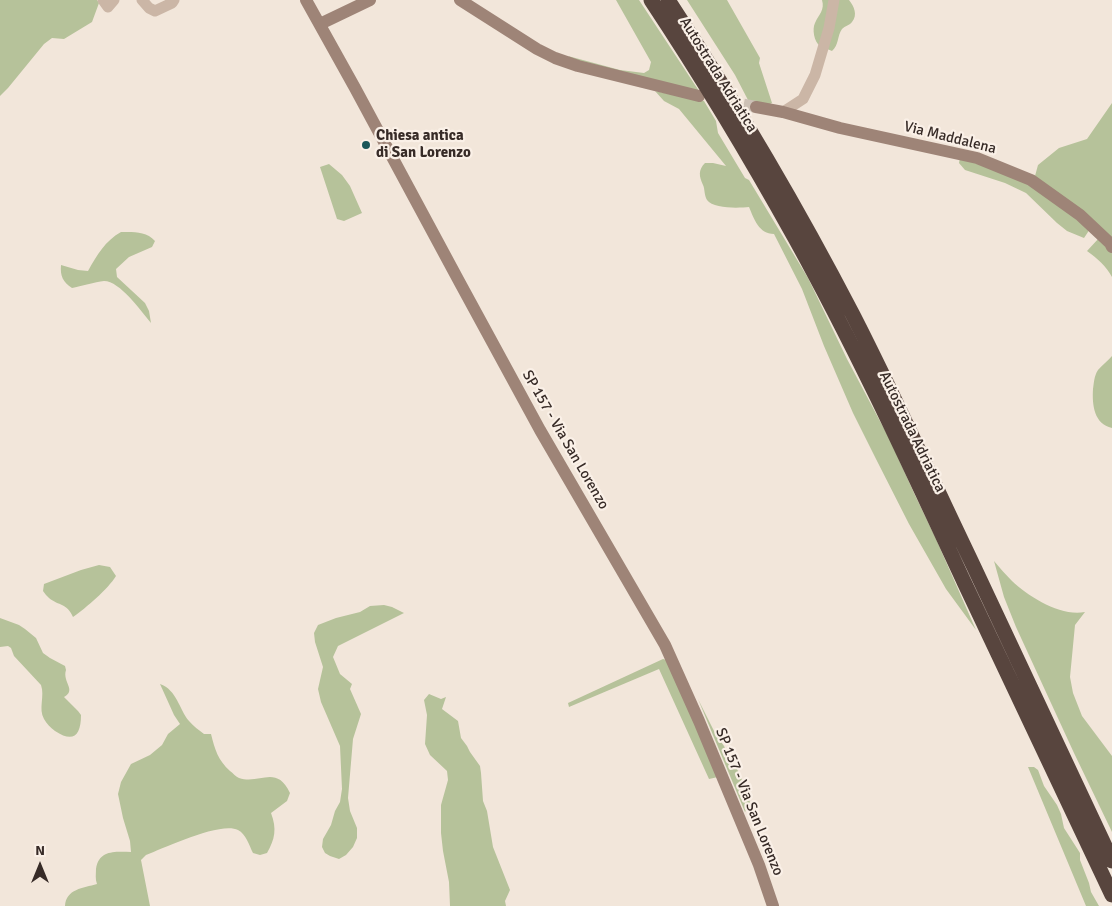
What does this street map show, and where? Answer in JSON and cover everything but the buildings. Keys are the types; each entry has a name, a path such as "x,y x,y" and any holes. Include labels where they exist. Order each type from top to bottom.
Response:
{"highway":[{"name":"Autostrada Adriatica","path":"650,0 700,76 767,189 838,319 1112,895"},
{"name":"Autostrada Adriatica","path":"668,0 714,71 777,176 808,230 856,322 1112,860"}],"main road":[{"name":"SP 157 - Via San Lorenzo","path":"306,0 540,430 665,645 758,865 773,906"},
{"path":"320,24 370,0"},
{"path":"460,0 537,49 556,58 578,66 699,96"},
{"name":"Via Maddalena","path":"756,107 783,112 840,128 977,158 1031,180 1080,215 1112,247"}],"street":[{"path":"103,0 108,7 114,0"},
{"path":"142,0 149,8 155,11 172,3 174,0"},
{"path":"783,112 803,98 815,75 829,28 834,0"}],"green space":[{"path":"0,0 97,0 99,3 92,22 64,39 52,38 44,44 0,96"},
{"path":"616,0 639,0 701,94 575,61 568,56 620,70 644,73 649,70 651,62"},
{"path":"687,0 727,0 760,58 759,63 772,103 753,103 748,100 735,75"},
{"path":"822,0 849,0 855,11 854,19 842,29 836,46 832,51 820,46 816,42 814,35 814,26 822,9"},
{"path":"655,91 704,101 716,121 718,133 745,178 749,180 808,278 847,359 890,440 976,630 946,589 909,524 853,413 802,289 774,234 761,229 749,207 733,208 720,206 707,200 700,176 701,168 705,163 726,166 679,109 664,101"},
{"path":"1112,103 1112,239 1035,176 1038,165 1059,148 1087,139"},
{"path":"960,158 1030,181 1090,229 1084,238 1067,231 1026,193 1005,183 965,170 959,163"},
{"path":"329,164 342,175 350,186 362,213 344,221 337,219 320,167"},
{"path":"121,232 135,232 148,235 155,241 152,247 129,257 116,269 117,277 145,303 149,311 151,323 123,291 110,282 104,281 72,288 64,281 62,276 61,265 88,271 106,244"},
{"path":"1099,238 1112,251 1112,277 1107,269 1087,251"},
{"path":"1112,356 1112,428 1101,422 1095,413 1093,389 1097,372"},
{"path":"994,561 1012,581 1036,599 1066,612 1085,612 1075,625 1070,677 1073,693 1082,716 1112,756 1112,832 1016,627 1004,597"},
{"path":"99,565 110,567 116,576 108,587 73,617 68,609 53,601 43,591 44,584"},
{"path":"384,605 404,613 338,646 333,657 340,674 352,684 350,689 361,714 353,739 348,798 350,811 357,828 357,838 353,847 346,855 339,859 325,853 322,847 323,839 340,802 342,789 340,746 321,702 318,689 323,667 314,633 318,625 360,612 370,606"},
{"path":"0,618 25,629 36,638 43,653 65,666 69,692 64,697 81,715 78,732 75,735 67,737 61,735 53,730 45,721 42,715 41,685 14,656 11,648 8,646 0,647"},
{"path":"663,659 667,660 718,777 709,779 659,669 569,707 568,703"},
{"path":"160,684 174,695 192,725 204,734 211,734 220,759 236,776 247,779 273,777 285,784 290,793 287,801 271,813 274,824 272,843 267,853 260,855 253,853 245,837 238,830 230,828 206,832 146,855 141,860 150,906 65,906 68,896 76,890 97,884 96,869 101,858 109,853 131,852 118,794 121,782 131,764 150,755 162,745 168,734 180,724"},
{"path":"429,694 441,699 446,697 442,709 458,721 461,738 480,766 483,801 487,811 493,847 510,890 505,901 506,906 450,906 449,882 441,833 441,805 448,780 447,771 430,755 425,744 427,715 424,700"},
{"path":"698,699 716,735 738,771 749,796 750,804 745,812"},
{"path":"1028,767 1034,767 1038,770 1044,786 1057,805 1064,828 1080,853 1080,860 1091,892 1099,906 1086,906"}],"tunnel":[{"path":"726,101 756,107"}],"place":[{"name":"Chiesa antica di San Lorenzo","path":"366,145"}]}
